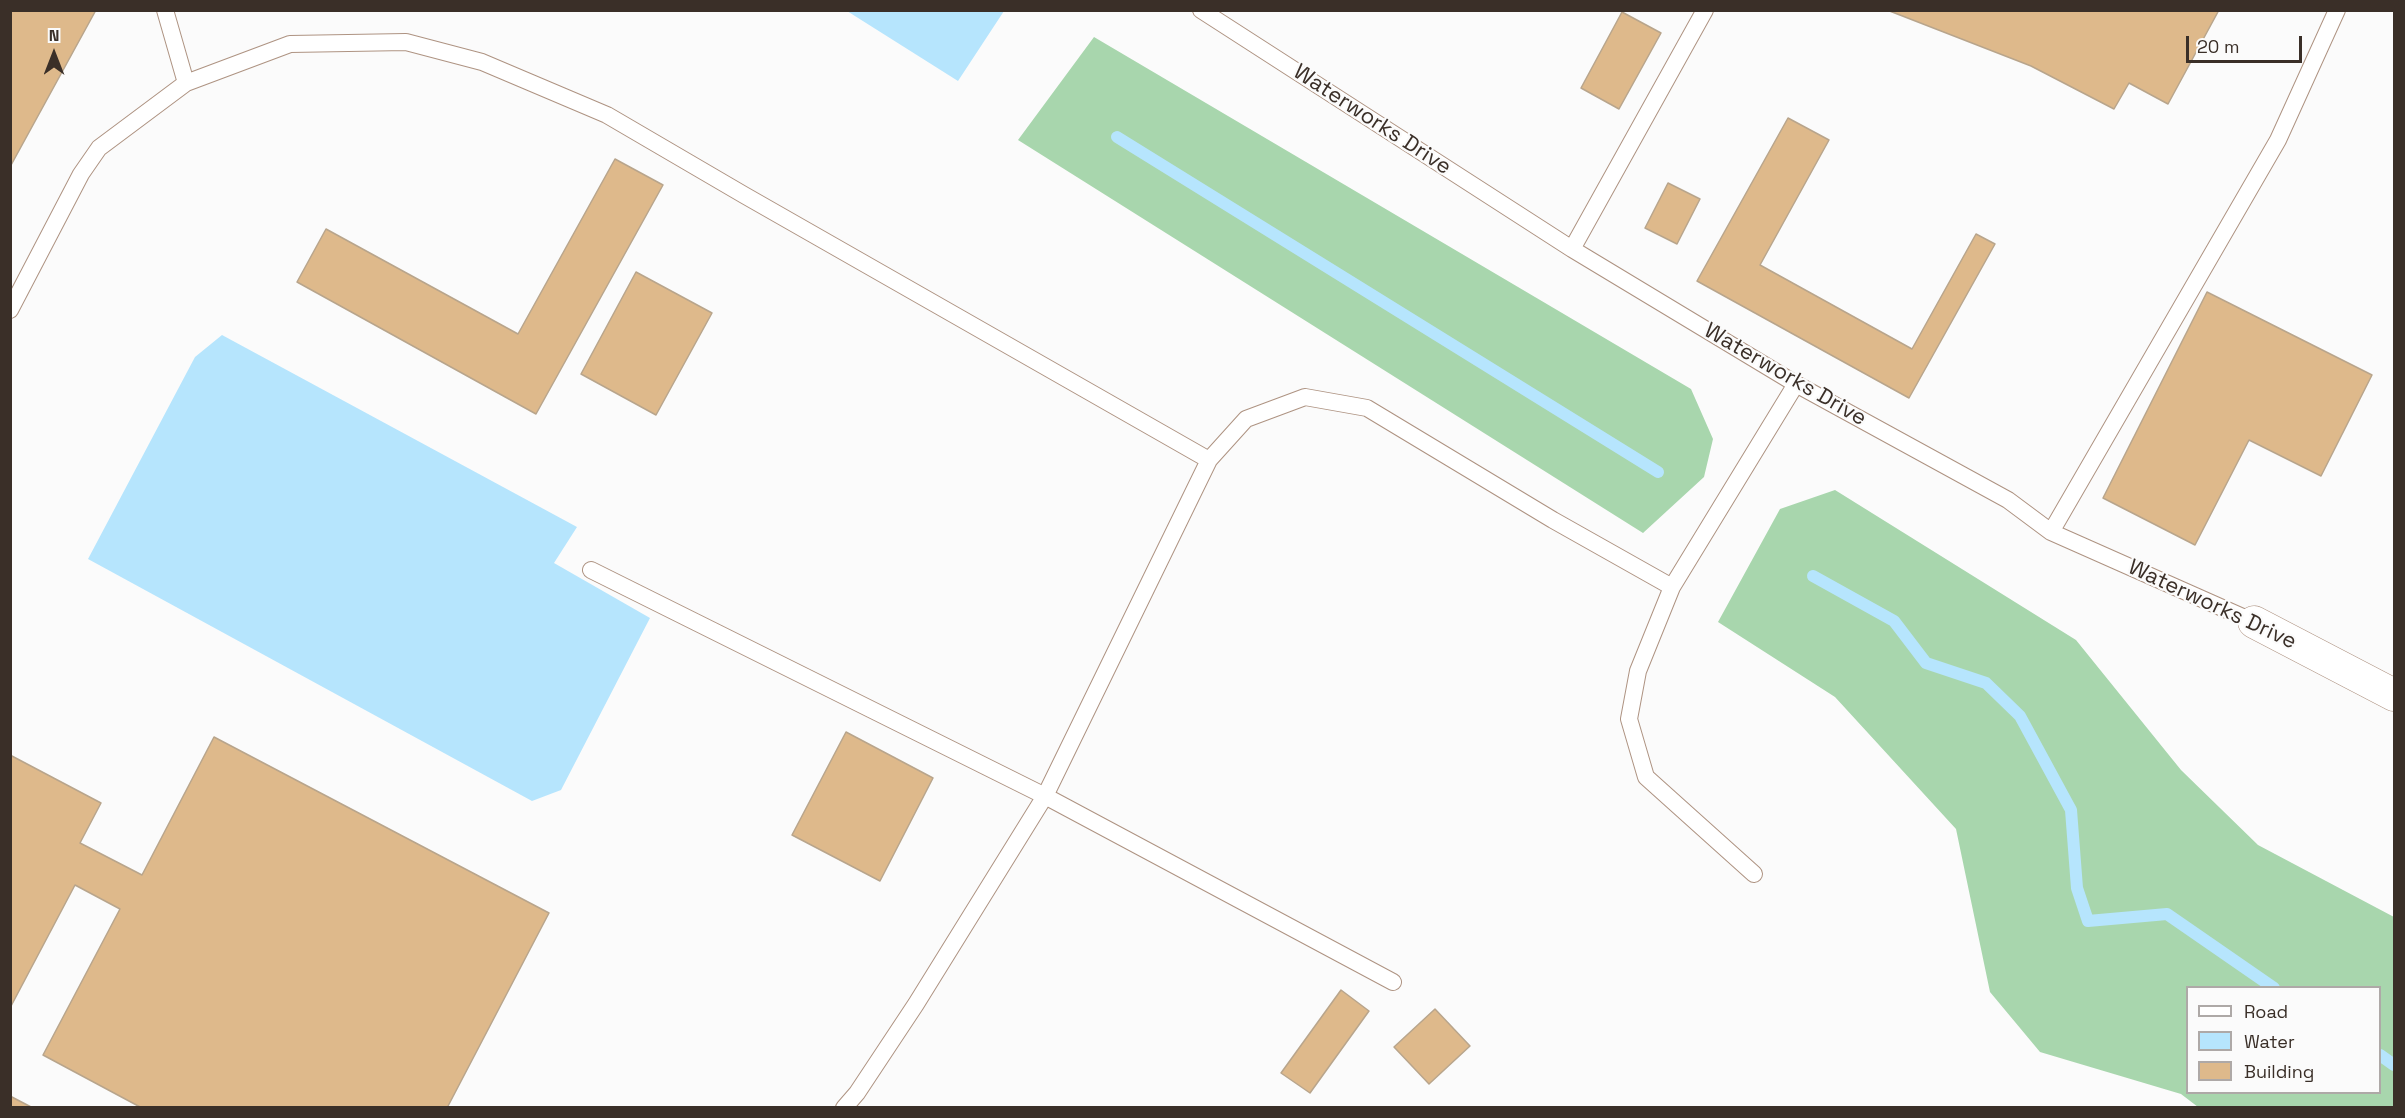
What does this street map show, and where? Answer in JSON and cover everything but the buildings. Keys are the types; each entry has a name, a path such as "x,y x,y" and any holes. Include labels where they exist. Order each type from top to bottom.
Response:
{"street":[{"name":"Waterworks Drive","path":"2254,622 2394,695"}],"lane":[{"path":"165,10 186,83"},
{"name":"Waterworks Drive","path":"1201,10 1572,249 1796,384 2008,500 2050,532 2254,622"},
{"path":"1572,249 1705,10"},
{"path":"2050,532 2278,140 2337,10"},
{"path":"10,310 81,174 99,148 186,83 290,44 406,42 483,62 608,115 1209,460"},
{"path":"1755,874 1646,777 1629,719 1638,671 1672,587 1796,384"},
{"path":"844,1107 857,1093 916,1004 1045,796 1209,460 1246,419 1305,397 1367,408 1553,520 1672,587"},
{"path":"591,570 1045,796 1393,982"}],"green space":[{"path":"1094,37 1691,389 1713,439 1704,477 1643,533 1018,140"},
{"path":"1835,490 2076,640 2181,770 2258,845 2394,917 2394,1107 2198,1107 2181,1094 2040,1052 1990,992 1956,829 1835,697 1718,622 1780,509"}],"water":[{"path":"1004,10 958,81 847,11"},
{"path":"222,335 577,527 554,563 650,618 561,790 532,801 88,559 195,357"}],"waterway":[{"path":"1117,137 1658,472"},
{"path":"1813,576 1894,621 1926,663 1986,683 2020,716 2071,810 2077,888 2088,921 2167,914 2271,986"},
{"path":"2381,1056 2394,1065"}]}
